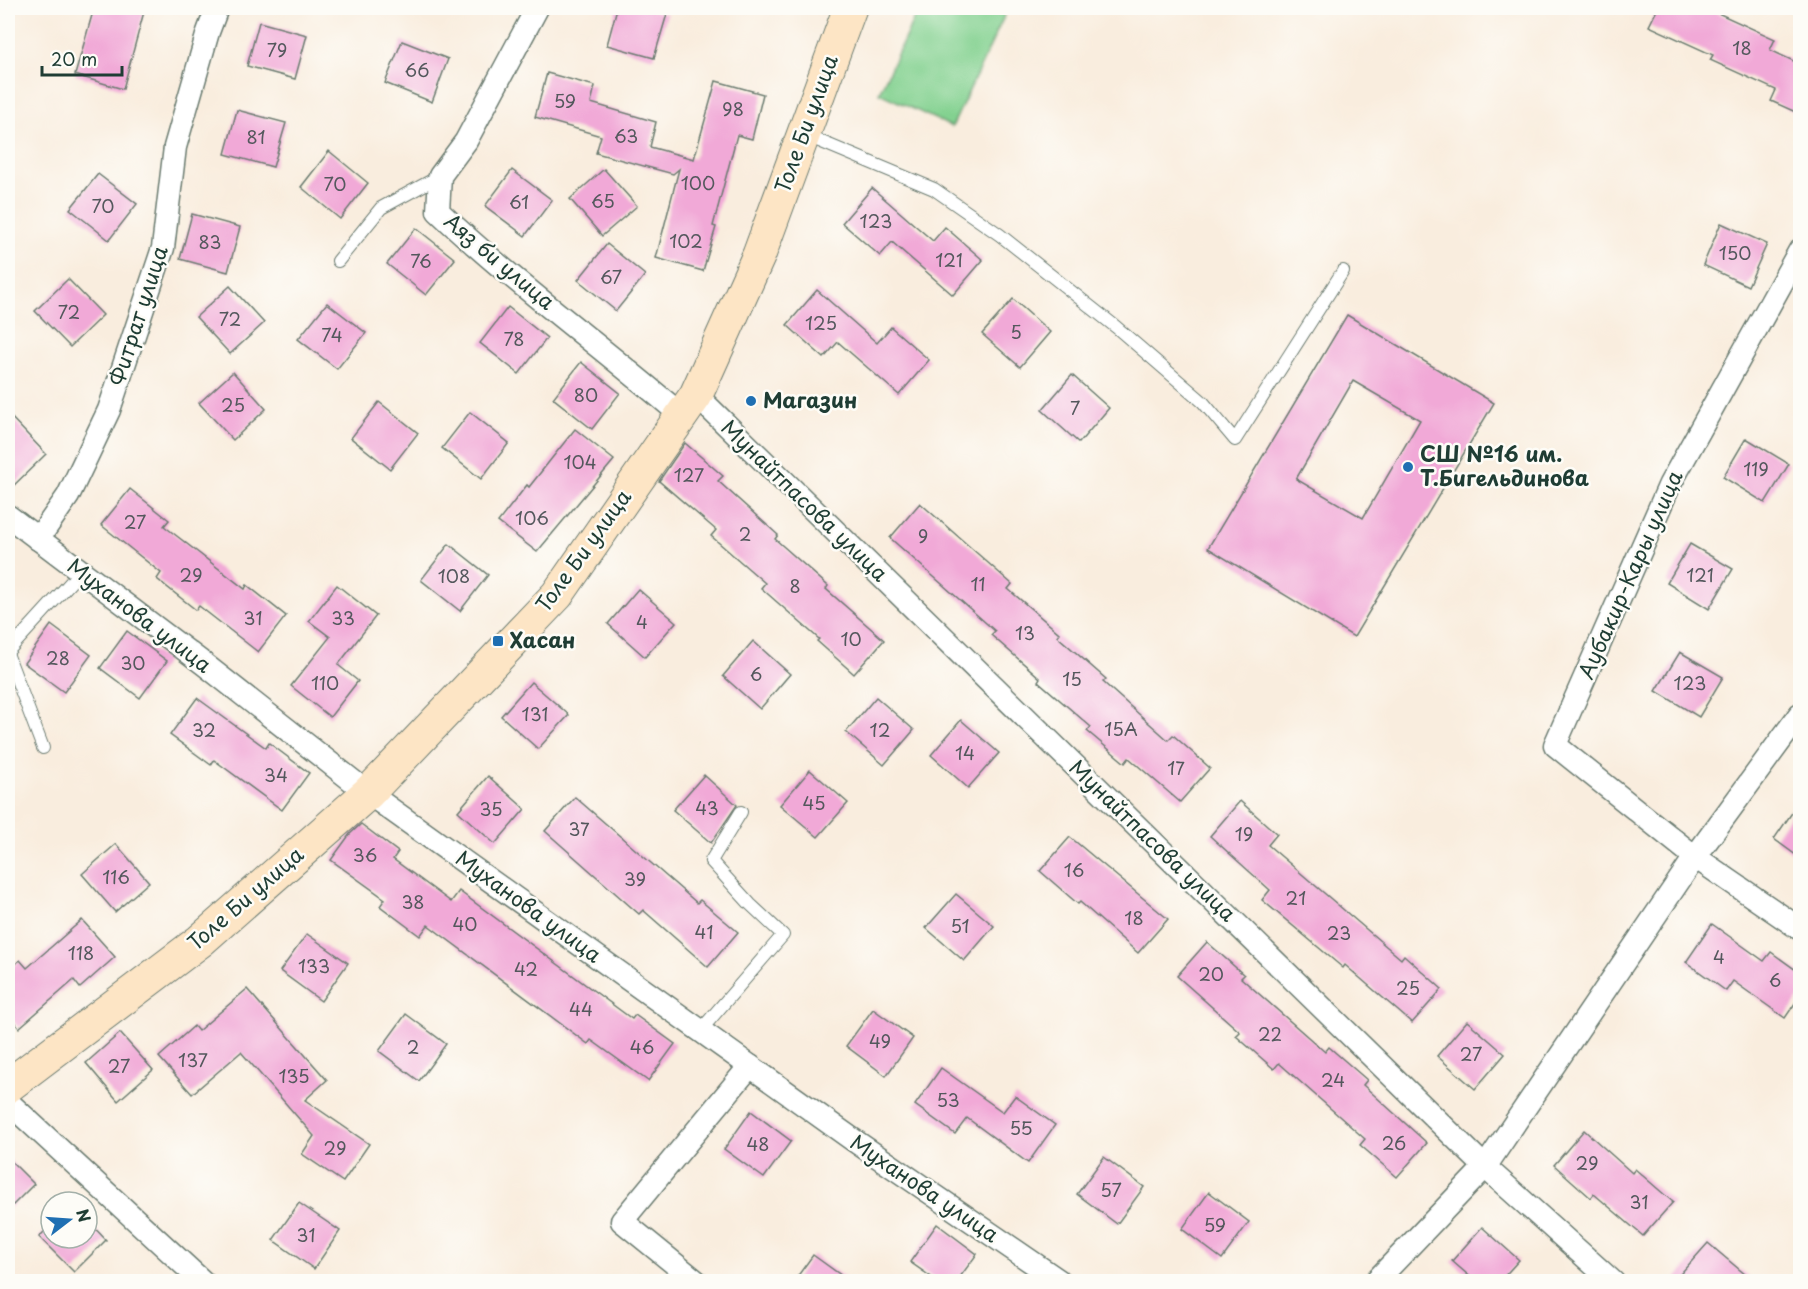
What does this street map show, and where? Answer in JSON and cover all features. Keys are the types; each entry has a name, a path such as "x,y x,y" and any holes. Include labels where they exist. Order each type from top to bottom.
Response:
{"street":[{"name":"Фитрат улица","path":"38,539 68,496 109,410 163,248 175,147 217,8"},
{"path":"440,176 466,141 537,8"},
{"name":"Толе Би улица","path":"8,1086 200,941 368,793 557,596 688,405 759,255 850,8"},
{"name":"Аяз би улица","path":"440,176 438,211 476,247 625,367 688,405"},
{"name":"Аубакир-Кары улица","path":"1695,857 1555,745 1670,484 1800,250"},
{"name":"Мунайтпасова улица","path":"688,405 1485,1167 1613,1281"},
{"name":"Муханова улица","path":"8,516 204,664 368,793 852,1139 1061,1281"},
{"path":"1375,1281 1485,1167 1695,857 1800,714"},
{"path":"1695,857 1800,928"},
{"path":"698,1281 622,1221 750,1066"},
{"path":"8,1102 203,1281"}],"lane":[{"path":"804,134 934,189 1000,235 1116,327 1203,402 1235,440 1343,271"},
{"path":"338,261 381,208 440,176"},
{"path":"8,651 81,571"},
{"path":"8,656 43,748"},
{"path":"700,1031 783,935 750,904 711,861 741,812"}],"green space":[{"path":"919,8 1008,8 952,127 879,93"}],"building":[{"path":"94,8 145,8 123,89 75,75"},
{"path":"617,8 644,8 667,14 654,58 607,45"},
{"path":"1658,8 1707,8 1775,39 1770,50 1800,64 1800,114 1771,101 1776,90 1710,60 1713,55 1649,26"},
{"path":"259,22 307,35 295,79 247,66"},
{"path":"402,41 448,59 432,102 385,83"},
{"path":"547,73 595,86 591,103 656,122 650,147 694,159 716,81 763,94 752,139 737,135 713,226 716,227 703,271 656,258 679,169 673,174 596,153 601,136 535,117"},
{"path":"237,110 286,123 273,167 225,154"},
{"path":"329,151 368,183 340,219 301,187"},
{"path":"604,169 637,206 602,236 570,199"},
{"path":"512,170 552,200 525,236 485,206"},
{"path":"98,174 137,204 109,240 70,209"},
{"path":"872,188 933,241 945,227 983,260 953,295 892,242 880,256 842,223"},
{"path":"192,214 240,227 228,272 180,259"},
{"path":"1721,223 1767,244 1748,286 1703,265"},
{"path":"416,228 455,259 426,295 387,264"},
{"path":"607,244 645,275 616,311 578,280"},
{"path":"68,279 103,315 70,347 35,311"},
{"path":"230,286 264,323 230,354 196,317"},
{"path":"817,290 877,343 891,327 929,360 899,395 838,342 824,358 787,325"},
{"path":"1013,299 1050,332 1020,367 982,334"},
{"path":"327,303 366,333 337,369 298,339"},
{"path":"508,307 547,338 519,374 480,343"},
{"path":"1347,315 1494,403 1354,637 1208,548","holes":["1353,381 1420,420 1363,518 1296,479"]},
{"path":"581,362 620,393 592,429 553,398"},
{"path":"233,372 266,409 233,440 199,403"},
{"path":"1072,375 1109,408 1079,443 1042,410"},
{"path":"379,402 418,433 390,469 351,438"},
{"path":"470,412 509,443 481,479 442,448"},
{"path":"8,414 46,454 8,491"},
{"path":"575,429 614,460 537,552 498,522"},
{"path":"1746,438 1789,464 1765,503 1723,477"},
{"path":"685,443 723,476 718,481 778,535 775,539 828,586 826,589 884,640 854,674 817,641 819,639 761,588 765,583 711,536 716,530 659,481"},
{"path":"130,489 169,520 164,526 245,589 247,585 286,616 258,652 199,606 196,610 157,579 161,573 101,525"},
{"path":"920,503 1012,584 1008,589 1059,633 1057,636 1106,679 1103,682 1168,740 1173,735 1210,768 1180,802 1129,758 1125,763 1087,731 1091,727 1038,681 1040,678 991,635 995,631 890,538"},
{"path":"449,544 488,575 460,611 421,580"},
{"path":"1690,544 1733,569 1709,609 1667,583"},
{"path":"337,585 376,616 338,665 358,681 330,717 291,686 330,637 309,621"},
{"path":"638,589 676,622 645,657 608,624"},
{"path":"51,625 91,655 64,692 24,663"},
{"path":"127,631 167,661 140,698 100,668"},
{"path":"753,641 790,674 760,709 723,676"},
{"path":"1680,652 1723,677 1699,717 1656,691"},
{"path":"531,682 569,715 538,749 501,716"},
{"path":"876,697 914,730 884,765 846,732"},
{"path":"197,698 266,748 269,743 309,773 282,810 214,760 211,765 170,735"},
{"path":"961,720 999,753 968,788 931,755"},
{"path":"810,770 848,803 818,837 780,805"},
{"path":"704,775 737,805 711,843 673,810"},
{"path":"488,776 525,809 495,844 458,811"},
{"path":"575,797 697,903 700,900 738,932 708,967 643,910 639,914 545,831"},
{"path":"1240,801 1277,834 1268,845 1401,959 1404,955 1442,989 1412,1023 1345,965 1343,968 1262,900 1270,890 1210,836"},
{"path":"1800,801 1800,858 1774,839"},
{"path":"361,824 398,852 393,859 451,902 459,891 632,1019 635,1015 675,1044 648,1081 591,1040 588,1044 428,925 420,936 380,906 385,899 331,860 350,834"},
{"path":"1070,837 1168,919 1138,953 1080,902 1078,904 1040,871"},
{"path":"116,844 149,882 115,912 82,874"},
{"path":"956,894 994,926 964,961 926,928"},
{"path":"82,920 115,957 80,988 74,980 19,1028 8,1015 8,971 20,960 27,968"},
{"path":"1712,924 1764,961 1771,952 1800,973 1800,996 1785,1018 1733,981 1726,991 1686,962"},
{"path":"307,934 348,963 321,1001 280,971"},
{"path":"1207,942 1244,975 1241,978 1325,1052 1329,1047 1367,1080 1363,1085 1427,1143 1397,1177 1360,1145 1365,1139 1279,1063 1274,1069 1236,1036 1240,1032 1177,976"},
{"path":"247,989 327,1080 305,1100 369,1144 343,1182 302,1154 314,1136 241,1052 192,1094 159,1057 194,1026 198,1031"},
{"path":"873,1009 913,1038 886,1076 846,1046"},
{"path":"406,1014 446,1044 419,1081 379,1051"},
{"path":"1467,1021 1505,1054 1475,1089 1437,1056"},
{"path":"120,1033 153,1070 118,1101 86,1063"},
{"path":"941,1068 1003,1112 1015,1096 1055,1125 1028,1163 967,1118 955,1134 915,1105"},
{"path":"751,1111 791,1141 764,1178 724,1149"},
{"path":"1584,1130 1632,1173 1635,1169 1673,1202 1643,1236 1594,1194 1591,1198 1554,1165"},
{"path":"1104,1157 1144,1187 1117,1224 1077,1194"},
{"path":"8,1158 34,1184 8,1210"},
{"path":"1209,1192 1249,1222 1222,1259 1182,1229"},
{"path":"299,1203 340,1231 314,1269 273,1240"},
{"path":"937,1224 977,1254 957,1281 937,1281 910,1262"},
{"path":"1482,1227 1519,1260 1500,1281 1475,1281 1452,1261"},
{"path":"99,1233 106,1240 99,1247"},
{"path":"1708,1243 1753,1281 1674,1281"},
{"path":"52,1250 96,1250 74,1272"},
{"path":"813,1255 849,1281 794,1281"}],"place":[{"name":"Магазин","path":"751,401"},
{"name":"СШ №16 им. Т.Бигельдинова","path":"1408,467"},
{"name":"Хасан","path":"498,641"}]}
